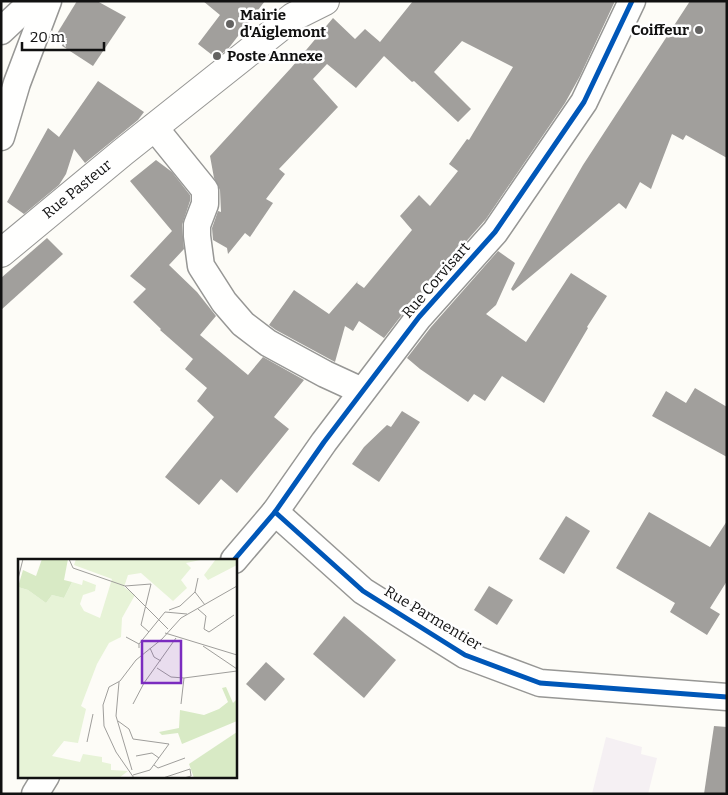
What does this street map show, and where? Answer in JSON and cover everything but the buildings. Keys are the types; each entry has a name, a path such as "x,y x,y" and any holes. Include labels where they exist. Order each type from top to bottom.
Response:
{"street":[{"path":"1,30 33,1"},
{"path":"1,136 17,82 48,1"},
{"name":"Rue Corvisart","path":"235,559 275,512 362,391 419,317 495,232 584,102 632,1"},
{"name":"Rue Pasteur","path":"1,253 154,127 293,17 322,2"},
{"path":"154,127 205,190 205,204 196,225 201,266 224,302 243,324 268,343 325,374 362,391"},
{"name":"Rue Parmentier","path":"275,512 363,591 465,655 540,683 727,698"},
{"path":"35,794 45,778"}],"shaded area":[{"path":"606,737 642,747 641,754 657,758 648,794 592,794"}],"cycle path":[{"path":"235,559 275,512 324,442 419,317 495,232 584,102 632,1"},
{"path":"275,512 363,591 465,655 540,683 727,697"}],"place":[{"name":"Mairie d'Aiglemont","path":"230,24"},
{"name":"Coiffeur","path":"699,30"},
{"name":"Poste Annexe","path":"217,56"}]}
